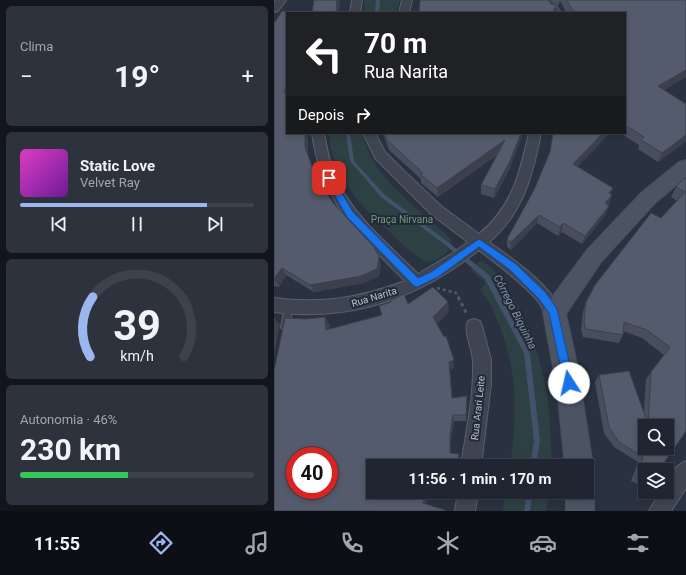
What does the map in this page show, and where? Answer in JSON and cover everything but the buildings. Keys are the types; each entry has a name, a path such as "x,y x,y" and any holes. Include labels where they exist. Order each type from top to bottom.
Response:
{"street":[{"path":"274,9 281,0"},
{"path":"354,12 357,0"},
{"path":"404,12 406,0"},
{"path":"547,0 555,12"},
{"path":"318,134 318,145 326,171 350,214 417,283"},
{"path":"370,134 380,155 436,210 474,246 512,267 543,296 554,312 564,353 572,398 578,459"},
{"name":"Rua Narita","path":"281,306 308,309 340,307 377,297 417,283 434,274 474,246 506,216 514,202 535,134"},
{"path":"554,312 594,256 648,198 686,167"},
{"name":"Rua Arari Leite","path":"472,459 482,384 482,360 474,326"},
{"path":"659,511 686,471"},
{"path":"465,511 467,499"},
{"path":"580,499 580,511"}],"lane":[{"path":"281,306 283,338"}],"path":[{"path":"417,283 456,293 474,326"}],"green space":[{"path":"364,0 400,0 396,12 365,12"},
{"name":"Praça Nirvana","path":"329,134 362,134 368,150 386,179 411,204 451,239 452,243 448,251 440,258 427,262 413,253 359,202 342,177 331,149"},
{"path":"480,261 491,267 517,304 527,326 536,348 547,394 550,418 551,459 511,459 515,411 509,358 505,340 493,309 489,301 480,290 486,283 470,270"},
{"path":"505,499 548,499 546,511 503,511"}],"waterway":[{"name":"Córrego Biquinha","path":"377,12 378,0"},
{"name":"Córrego Biquinha","path":"348,134 352,161 383,196 446,243 487,277 527,353 537,441 534,459"},
{"name":"Córrego Biquinha","path":"527,511 529,499"}],"route":[{"path":"329,178 332,186 350,214 417,283 434,274 470,250 479,242 512,267 543,296 554,312 564,353 569,383"}]}
